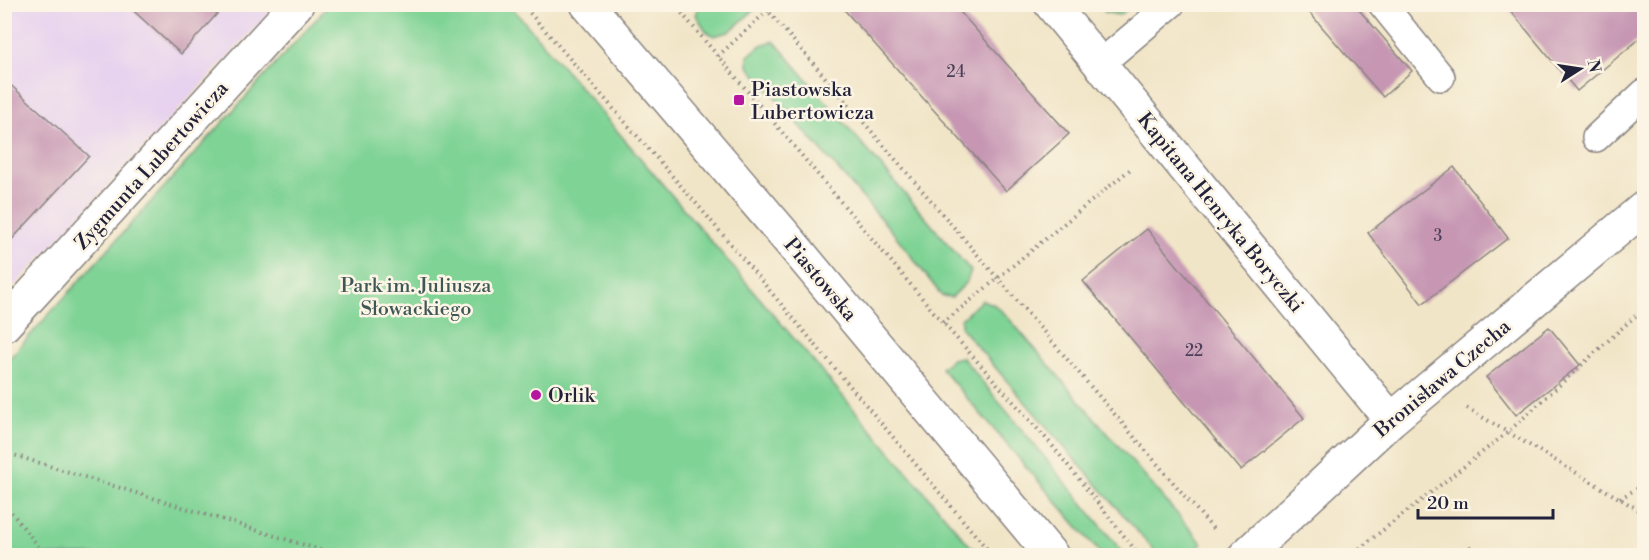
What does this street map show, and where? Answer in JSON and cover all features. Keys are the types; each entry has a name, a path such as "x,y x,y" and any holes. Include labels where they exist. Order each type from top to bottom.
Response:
{"street":[{"name":"Zygmunta Lubertowicza","path":"4,324 297,4"},
{"name":"Piastowska","path":"587,4 792,244 1052,555"},
{"name":"Kapitana Henryka Boryczki","path":"1051,4 1391,420"},
{"name":"Bronisława Czecha","path":"1233,547 1391,420 1644,208"}],"lane":[{"path":"1100,64 1171,4"},
{"path":"1382,4 1442,77"},
{"path":"1596,138 1644,93"}],"path":[{"path":"522,4 701,209 993,555"},
{"path":"674,4 943,323 1051,444 1140,555"},
{"path":"762,4 997,278 1233,547"},
{"path":"718,56 775,4"},
{"path":"943,323 1165,143"},
{"path":"1350,555 1508,432 1644,308"},
{"path":"1431,387 1644,513"},
{"path":"4,452 327,552 330,555"},
{"path":"1620,499 1644,485"},
{"path":"4,502 46,555"},
{"path":"1469,546 1477,555"}],"shaded area":[{"path":"5,5 276,5 5,296"}],"green space":[{"name":"Park im. Juliusza Słowackiego","path":"330,4 510,5 978,555 5,555 5,363"},
{"path":"699,5 751,5 754,10 729,32 714,36 706,31 696,15"},
{"path":"1099,5 1134,5 1119,15 1105,12"},
{"path":"774,41 971,271 966,283 952,297 942,296 895,235 748,66 748,56 761,45"},
{"path":"982,300 993,304 1005,314 1202,543 1192,555 1158,555 961,328 961,319"},
{"path":"962,357 1125,555 1102,555 941,368 952,359"}],"building":[{"path":"126,4 226,4 181,54"},
{"path":"839,4 953,4 1069,134 1006,191"},
{"path":"1302,4 1354,4 1412,71 1383,97"},
{"path":"1505,4 1644,4 1644,35 1577,91"},
{"path":"4,79 89,156 4,248"},
{"path":"1454,167 1508,238 1422,304 1368,233"},
{"path":"1147,229 1304,418 1241,470 1083,281"},
{"path":"1549,327 1580,365 1516,415 1486,377"}],"place":[{"name":"Piastowska Lubertowicza","path":"739,100"},
{"name":"Orlik","path":"536,395"}]}
